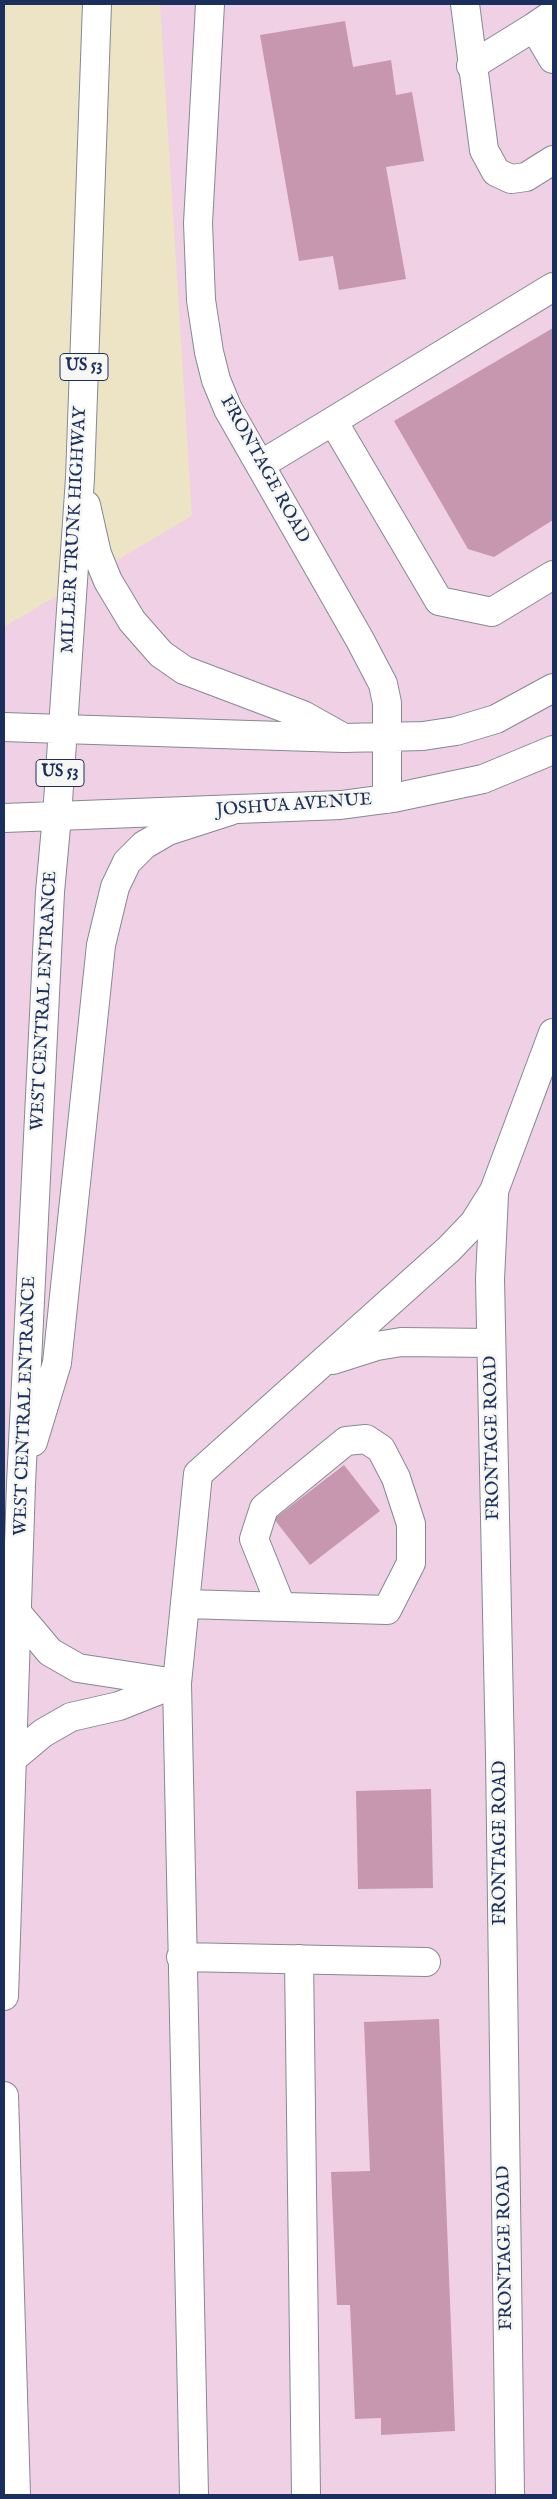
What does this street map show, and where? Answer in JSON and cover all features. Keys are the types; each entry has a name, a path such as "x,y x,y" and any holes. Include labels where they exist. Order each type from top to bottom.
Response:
{"main road":[{"name":"MILLER TRUNK HIGHWAY","path":"58,816 62,729 80,478 97,4"},
{"name":"FRONTAGE ROAD","path":"210,4 198,223 201,300 209,352 216,380 228,409 377,670 387,703 387,799"},
{"path":"465,4 471,66 484,150 496,172 511,179 526,177 553,160"},
{"path":"471,66 544,20 553,59"},
{"path":"260,465 553,287"},
{"path":"333,420 439,601 492,612 553,575"},
{"path":"80,478 97,554 108,581 132,621 156,650 184,670 286,708 344,738"},
{"path":"4,726 387,738 439,734 483,724 508,715 553,688"},
{"name":"JOSHUA AVENUE","path":"4,818 318,808 387,799 483,779 553,750"},
{"path":"21,1484 57,1363 102,945 115,887 127,862 144,845 168,830 230,811"},
{"name":"WEST CENTRAL ENTRANCE","path":"4,1996 21,1484 50,892 58,816"},
{"name":"FRONTAGE ROAD","path":"194,2495 176,1683 198,1474 324,1363 464,1235 474,1223 494,1191 553,1033"},
{"name":"FRONTAGE ROAD","path":"494,1191 490,1279 500,1755 510,2495"},
{"path":"324,1363 355,1352 401,1342 491,1343"},
{"path":"185,1604 387,1610 411,1563 411,1524 396,1478 381,1449 366,1439 346,1440 264,1508 254,1539 281,1606"},
{"path":"18,1614 50,1652 78,1668 176,1683"},
{"path":"12,1759 42,1733 71,1717 119,1706 176,1683"},
{"path":"181,1956 426,1962"},
{"path":"299,1959 306,2495"},
{"path":"4,2096 16,2495"}],"shaded area":[{"path":"160,4 553,4 553,2495 4,2495 4,627 192,516"}],"building":[{"path":"345,21 353,67 391,60 396,95 412,92 424,161 386,167 406,279 339,290 333,256 299,261 260,35"},
{"path":"553,328 553,520 494,557 468,549 394,421"},
{"path":"344,1465 380,1511 310,1565 274,1519"},
{"path":"431,1789 433,1888 358,1889 356,1791"},
{"path":"439,2019 455,2431 381,2435 381,2418 355,2419 350,2305 337,2305 331,2172 370,2171 364,2022"}]}
